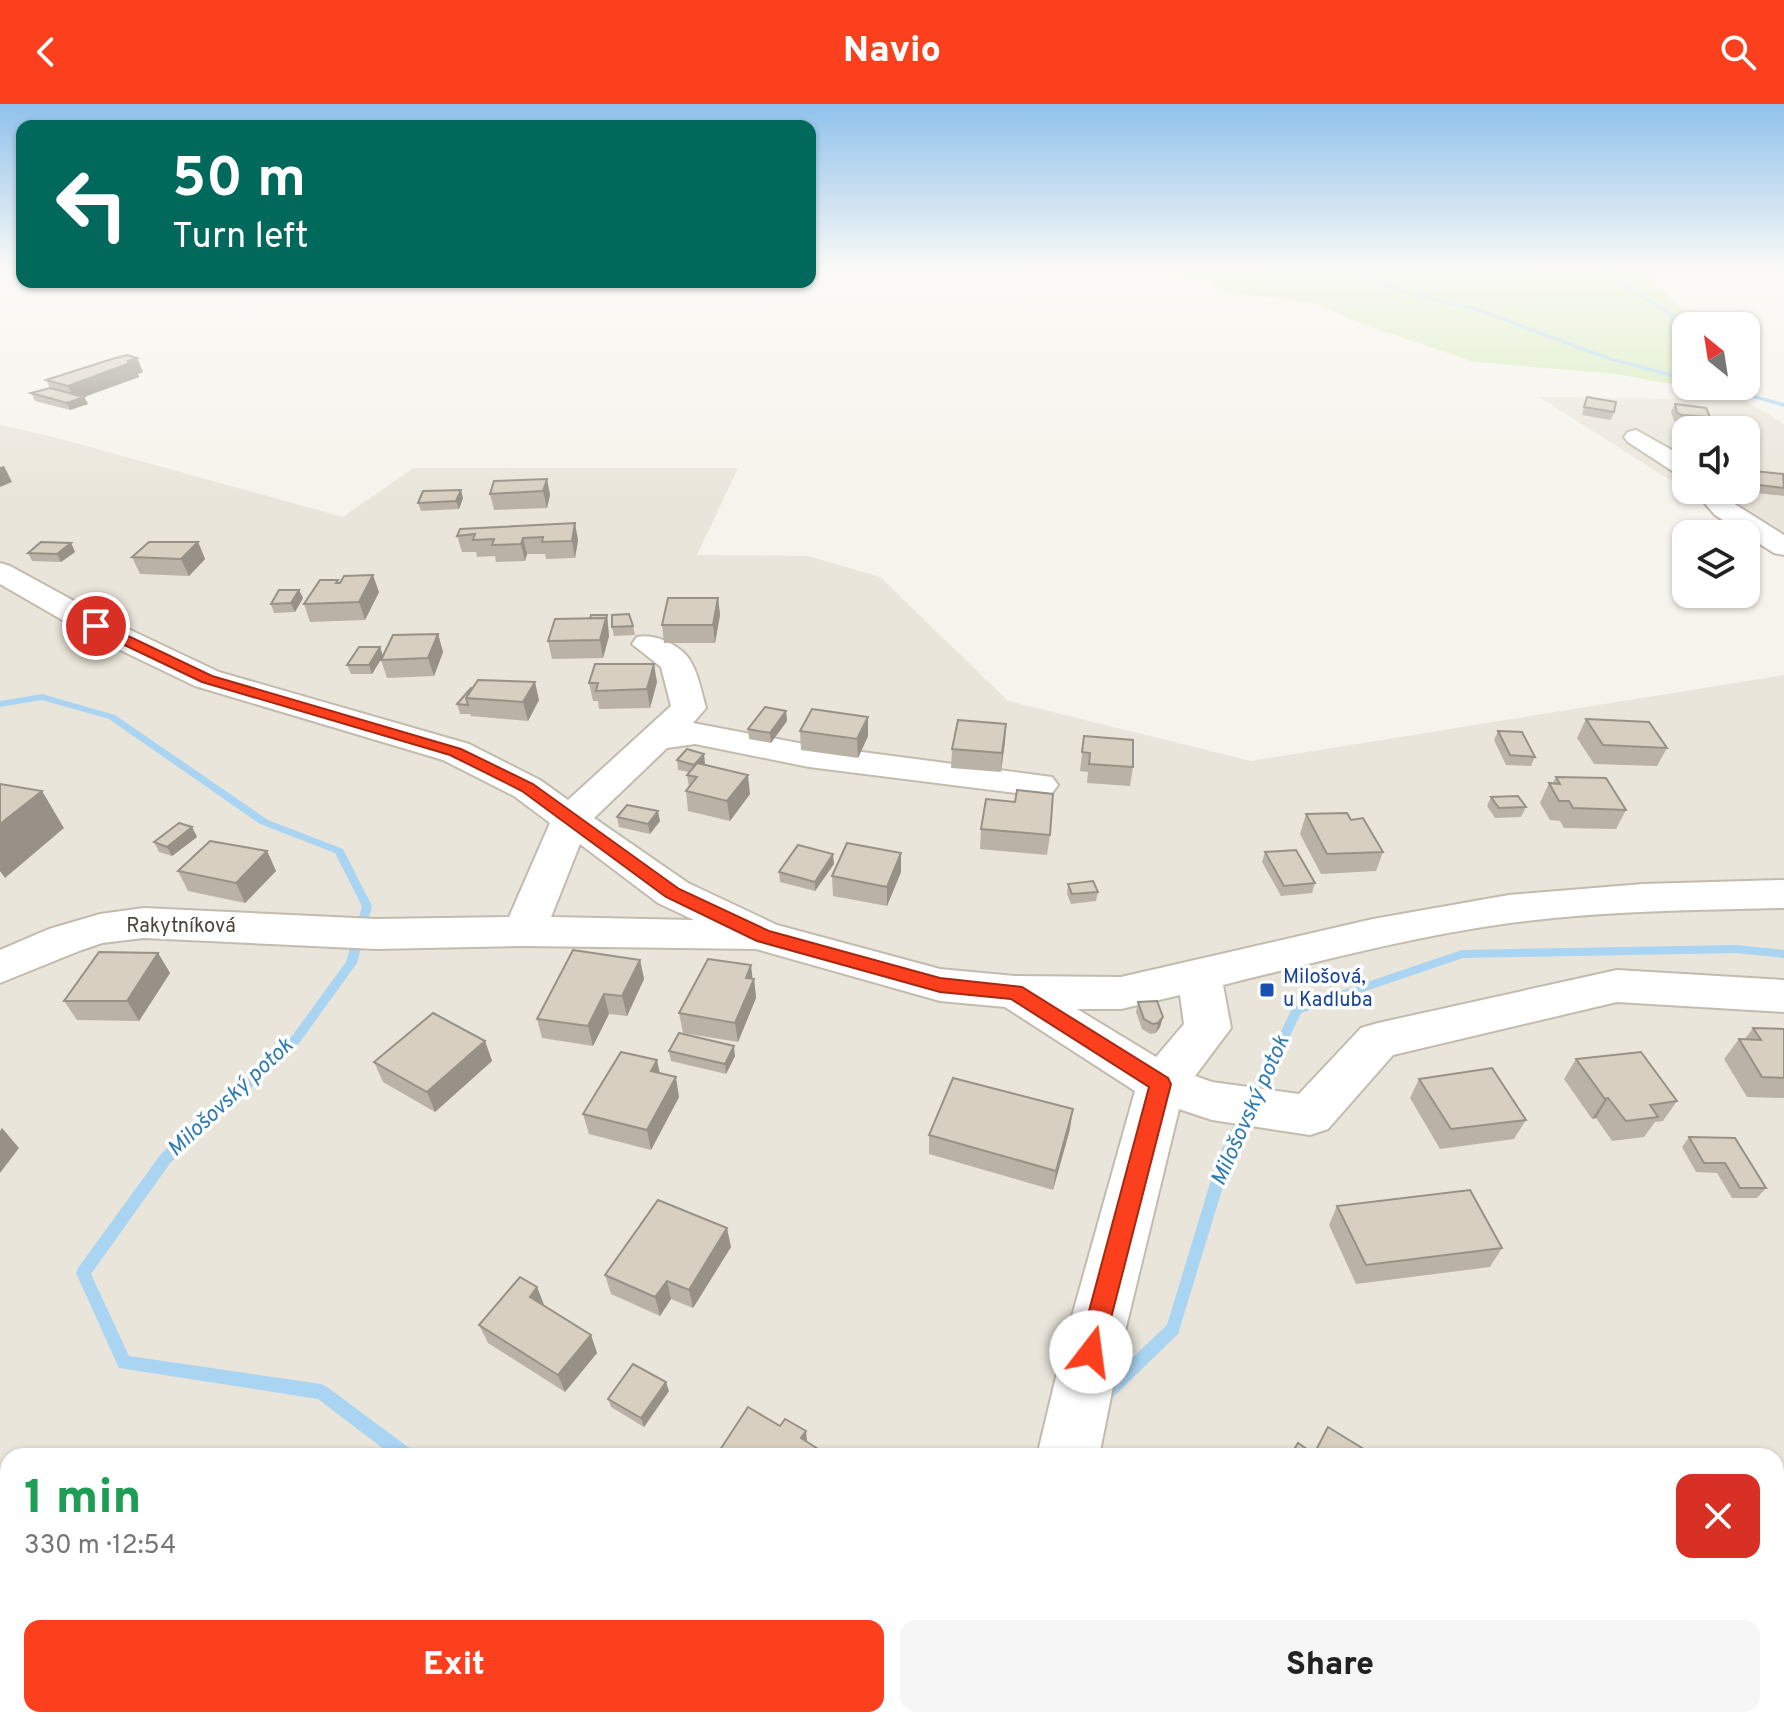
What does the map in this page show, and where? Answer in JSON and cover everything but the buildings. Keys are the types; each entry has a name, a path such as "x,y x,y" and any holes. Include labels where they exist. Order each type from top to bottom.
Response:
{"street":[{"path":"1636,437 1672,460"},
{"path":"1719,504 1784,547"},
{"path":"0,572 96,626 207,679 456,752 527,788 673,893 763,936 940,985 1015,992 1121,993 1373,934 1509,909 1643,898 1784,894"},
{"path":"524,931 571,818 689,708 676,663 648,644"},
{"path":"657,739 695,733 809,756 1039,785"},
{"name":"Rakytníková","path":"0,967 64,940 100,929 144,923 376,934 524,931 763,936"},
{"path":"1070,1448 1091,1352 1161,1084 1208,1028 1199,976"},
{"path":"1015,992 1161,1084 1212,1101 1310,1115 1378,1041 1617,986 1784,996"}],"shaded area":[{"path":"1539,397 1745,400 1784,424 1784,552 1760,537 1760,520 1733,520 1708,504 1760,504 1760,416 1672,416 1672,481"},
{"path":"0,425 343,517 413,468 738,468 697,555 808,556 880,577 1008,701 1251,761 1784,675 1784,1448 0,1448"}],"green space":[{"path":"1430,347 1672,347 1672,384 1617,374 1474,362"}],"waterway":[{"path":"1577,347 1672,375"},
{"path":"1760,398 1784,405"},
{"name":"Milošovský potok","path":"0,704 42,697 112,717 264,822 339,851 367,906 351,963 296,1039 166,1158 83,1273 124,1363 321,1392 395,1448"},
{"name":"Milošovský potok","path":"1104,1395 1173,1329 1225,1157 1297,1010 1462,954 1736,949 1784,954"}],"place":[{"name":"Milošová, u Kadluba","path":"1267,990"}],"route":[{"path":"96,626 207,679 456,752 527,788 673,893 763,936 940,985 1015,992 1161,1084 1091,1352"}]}
